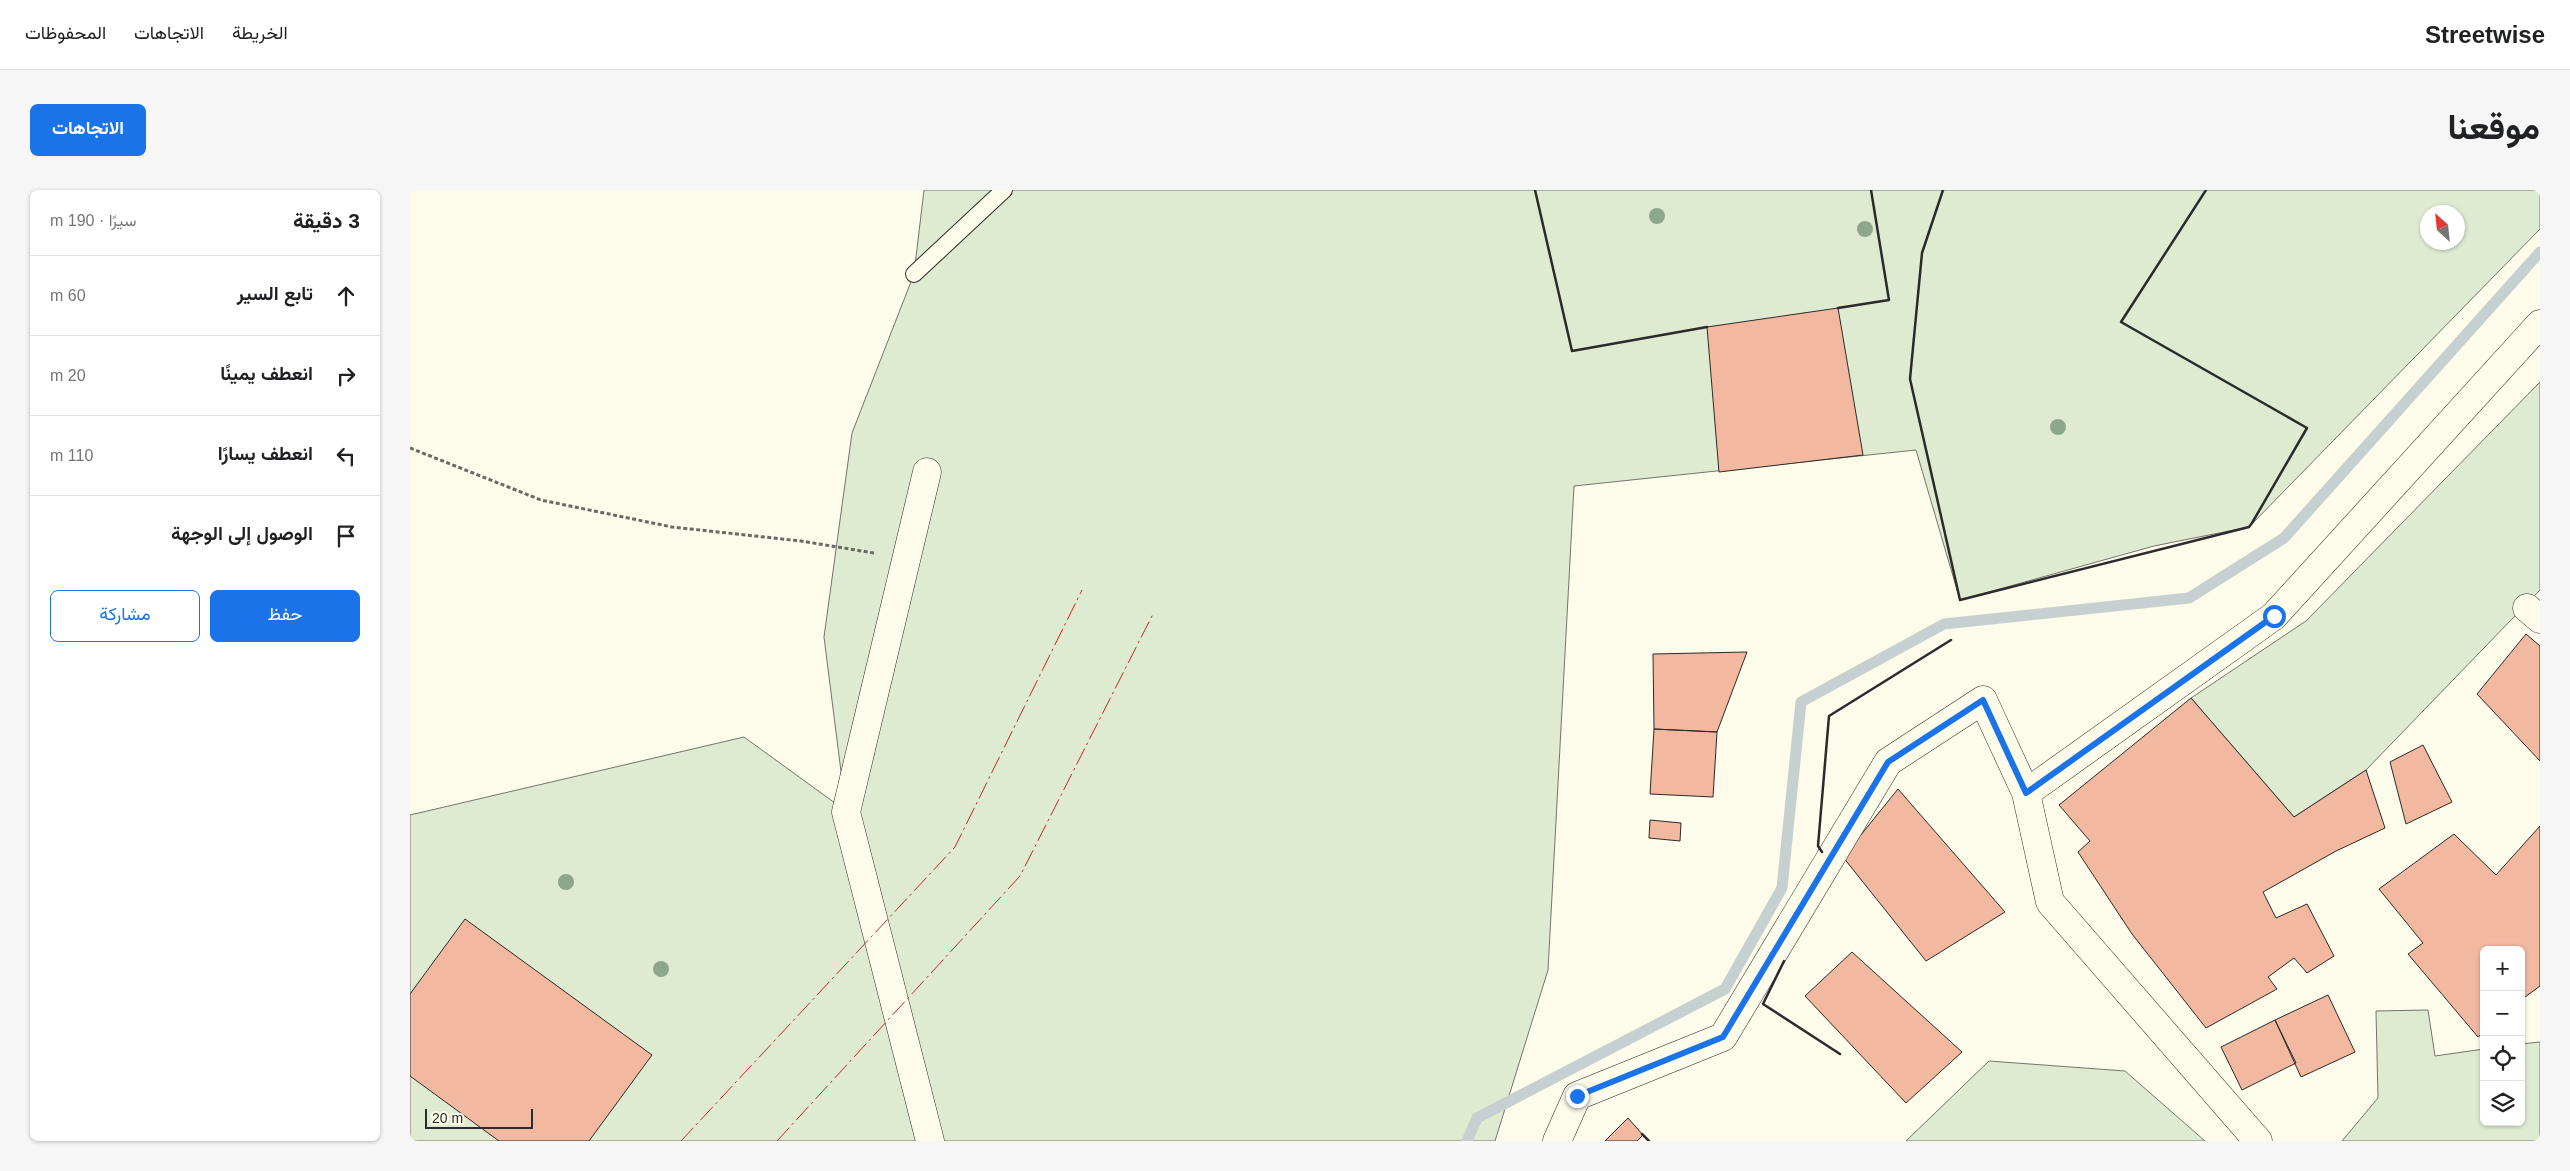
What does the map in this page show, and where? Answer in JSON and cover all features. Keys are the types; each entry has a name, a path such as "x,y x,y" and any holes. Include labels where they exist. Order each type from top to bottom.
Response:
{"street":[{"path":"2026,793 2274,616 2540,324"},
{"path":"927,472 846,812 930,1141"},
{"path":"1558,1141 1577,1096 1723,1037 1888,762 1983,700 2026,793 2050,902 2258,1141"}],"lane":[{"path":"914,274 1004,190"}],"path":[{"path":"410,448 542,500 672,528 801,541 906,559"}],"green space":[{"path":"924,190 2540,190 2540,229 2249,527 2154,546 1960,600 1916,450 1574,486 1548,970 1495,1141 410,1141 410,815 744,737 846,811 824,637 852,433 914,274"},
{"path":"2540,382 2540,590 2366,770 2294,817 2191,698 2306,621"},
{"path":"2428,1010 2435,1056 2480,1050 2480,1126 2525,1126 2525,1044 2540,1042 2540,1141 2342,1141 2378,1098 2376,1011"},
{"path":"1989,1061 2125,1071 2205,1141 1906,1141"}],"building":[{"path":"1838,308 1863,455 1719,472 1707,327"},
{"path":"2526,634 2540,646 2540,761 2477,694"},
{"path":"1747,652 1717,732 1654,729 1653,654"},
{"path":"2191,698 2294,817 2366,770 2385,828 2336,851 2263,892 2276,918 2307,904 2334,956 2307,973 2294,958 2268,977 2277,989 2206,1028 2132,934 2078,852 2090,841 2059,805"},
{"path":"1654,729 1717,732 1713,797 1650,794"},
{"path":"2423,745 2452,802 2406,824 2390,762"},
{"path":"1898,789 2005,912 1926,961 1843,857"},
{"path":"1650,820 1681,823 1680,841 1649,838"},
{"path":"2540,826 2540,986 2525,997 2525,946 2480,946 2480,1035 2478,1037 2408,954 2423,943 2379,889 2454,834 2496,875"},
{"path":"465,919 652,1055 589,1141 499,1141 410,1076 410,994"},
{"path":"1852,952 1962,1052 1906,1103 1805,996"},
{"path":"2328,995 2355,1052 2301,1077 2275,1020"},
{"path":"2275,1020 2296,1063 2242,1090 2221,1047"},
{"path":"1628,1118 1643,1135 1637,1141 1605,1141"}],"waterway":[{"path":"1467,1141 1477,1118 1725,989 1782,888 1801,702 1944,624 2189,598 2284,538 2540,252"}],"wall":[{"path":"1535,190 1572,351 1707,327"},
{"path":"1838,308 1889,300 1871,190"},
{"path":"1943,190 1922,253 1910,379 1960,600 2249,527 2252,523 2307,428 2121,322 2206,190"},
{"path":"1822,852 1818,846 1829,716 1951,640"},
{"path":"1784,961 1763,1004 1840,1054"},
{"path":"1642,1134 1649,1141"}],"power":[{"path":"681,1141 955,847 1082,590"},
{"path":"777,1141 1020,876 1153,614"}],"route":[{"path":"1577,1096 1723,1037 1888,762 1983,700 2026,793 2274,616"}]}
